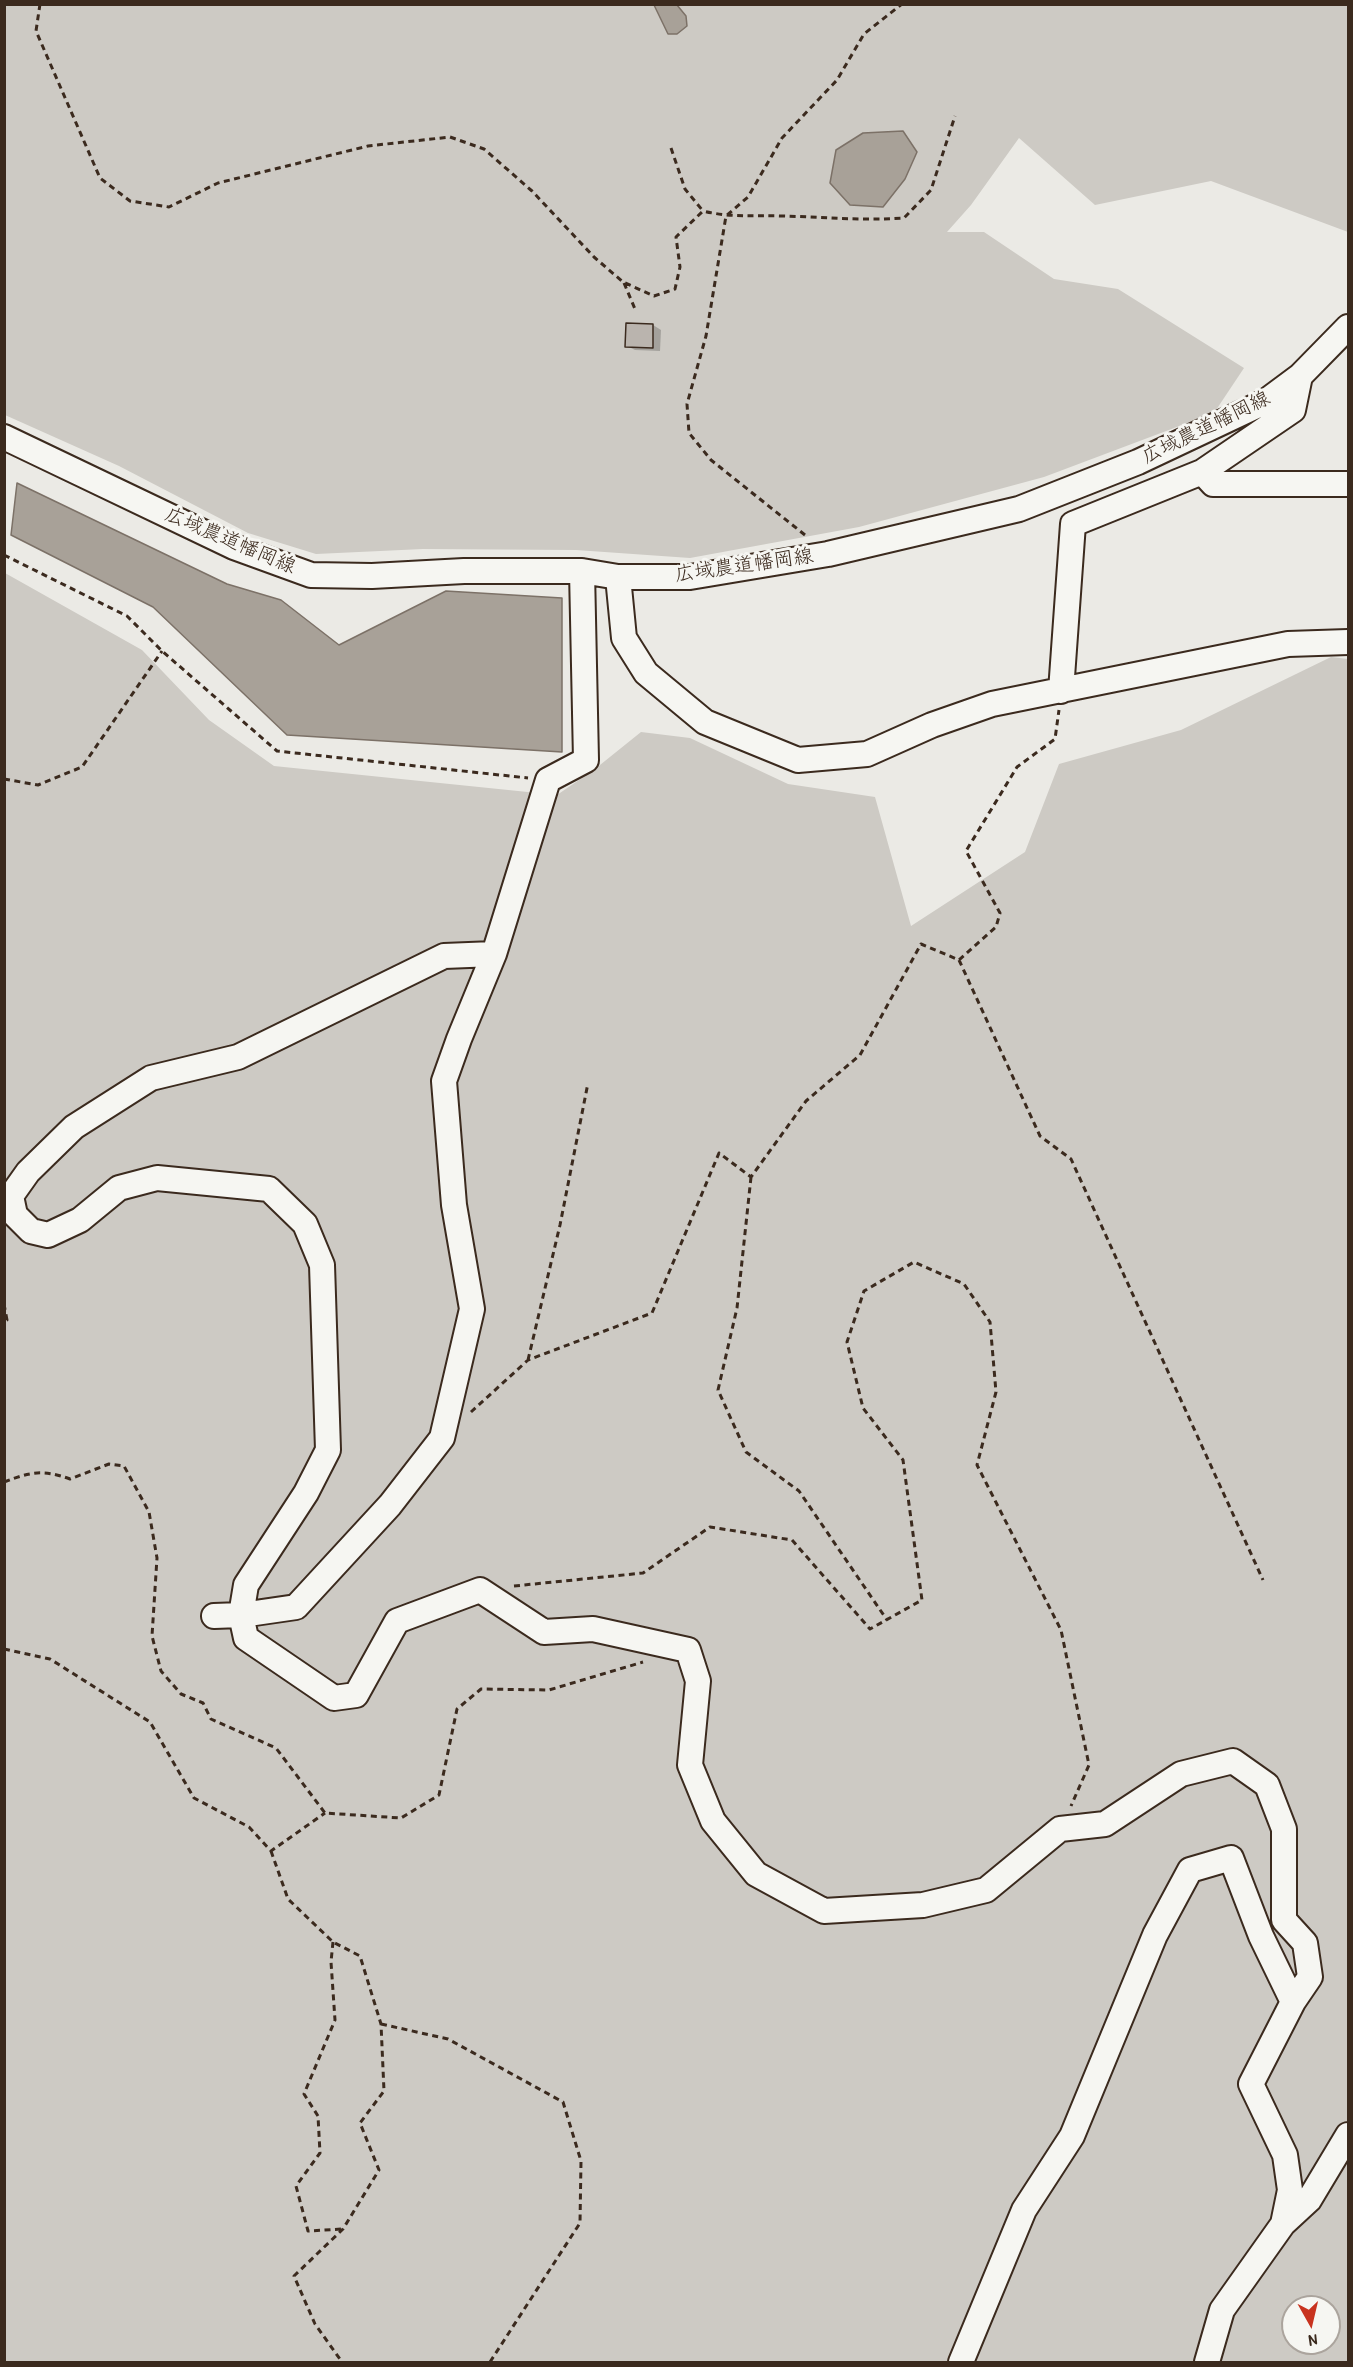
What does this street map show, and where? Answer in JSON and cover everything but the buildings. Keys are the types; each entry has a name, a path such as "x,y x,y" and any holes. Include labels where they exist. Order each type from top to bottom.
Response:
{"street":[{"name":"広域農道幡岡線","path":"4,437 234,548 311,575 372,576 464,571 582,571 618,577 690,577 828,554 1019,508 1138,462 1265,402 1300,376 1348,327"},
{"path":"1061,691 1073,524 1202,472 1293,410 1300,376"},
{"path":"1202,472 1213,484 1348,484"},
{"path":"214,1616 241,1616 296,1607 390,1505 442,1438 472,1309 454,1205 444,1081 494,954 548,780 586,760 582,571"},
{"path":"618,577 624,638 646,673 705,722 798,760 867,754 932,725 992,705 1288,644 1348,642"},
{"path":"494,954 444,956 238,1057 151,1078 74,1127 28,1172 10,1196 15,1215 31,1231 48,1235 80,1220 119,1188 157,1178 269,1189 305,1224 322,1265 328,1450 306,1493 246,1585 241,1616 246,1638 334,1698 356,1695 397,1621 480,1590 544,1632 593,1629 688,1650 698,1681 690,1766 713,1821 756,1874 824,1911 923,1905 986,1890 1060,1829 1105,1824 1181,1774 1233,1761 1268,1785 1284,1829 1284,1920 1305,1943 1310,1977 1293,2002 1251,2084 1285,2155 1290,2190 1283,2224"},
{"path":"961,2362 1024,2210 1071,2136 1155,1935 1190,1870 1231,1858 1261,1936 1293,2002"},
{"path":"1207,2362 1222,2310 1283,2224 1309,2200 1348,2135"}],"path":[{"path":"40,4 36,31 100,178 130,201 169,207 218,183 368,146 450,136 484,149 532,191 594,257 623,282 654,296 675,290 680,267 676,237 703,211"},
{"path":"828,554 711,460 689,433 687,404 706,336 726,216 748,198 782,138 837,80 864,34 902,4"},
{"path":"671,148 685,189 703,211 726,216 782,216 863,221 904,218 931,190 955,116"},
{"path":"623,282 635,309"},
{"path":"4,555 127,616 162,651 277,750 548,780"},
{"path":"4,779 38,785 82,767 162,651"},
{"path":"959,960 996,927 1000,913 966,851 1017,767 1055,739 1061,691"},
{"path":"887,1620 799,1491 746,1452 718,1390 737,1308 751,1177 806,1101 860,1055 921,945 959,960 1040,1136 1071,1159 1263,1580"},
{"path":"528,1360 560,1225 588,1083"},
{"path":"468,1415 528,1360 652,1313 719,1153 751,1177"},
{"path":"480,1590 643,1573 710,1527 792,1540 870,1629 922,1600 903,1460 863,1408 847,1342 864,1291 914,1262 964,1284 990,1322 996,1392 977,1465 1061,1630 1089,1765 1060,1829"},
{"path":"4,1304 7,1320 4,1321"},
{"path":"4,1649 50,1659 150,1722 194,1798 249,1827 271,1851 288,1899 333,1942 360,1956 381,2024 384,2091 360,2123 379,2170 343,2229 294,2276 315,2324 342,2362"},
{"path":"271,1851 325,1813"},
{"path":"333,1942 331,1962 335,2020 304,2094 318,2116 320,2153 296,2186 308,2230 343,2229"},
{"path":"381,2024 448,2039 563,2102 581,2161 580,2223 490,2362"}],"shaded area":[{"path":"5,5 1348,5 1348,232 1211,181 1095,205 1019,138 971,205 947,232 984,232 1054,279 1118,289 1244,368 1214,413 1044,477 859,527 690,558 576,550 423,549 316,554 248,533 119,466 5,415"},
{"path":"654,5 677,5 686,16 687,26 677,34 668,34"},
{"path":"903,131 917,152 905,179 883,207 850,205 830,183 836,150 863,133"},
{"path":"17,483 227,584 281,600 339,645 446,591 562,598 562,752 287,735 153,607 11,535"},
{"path":"5,573 142,650 209,720 274,766 557,795 595,769 641,732 690,738 788,784 875,797 911,926 1025,852 1059,764 1181,730 1331,657 1348,659 1348,2362 5,2362"}]}
